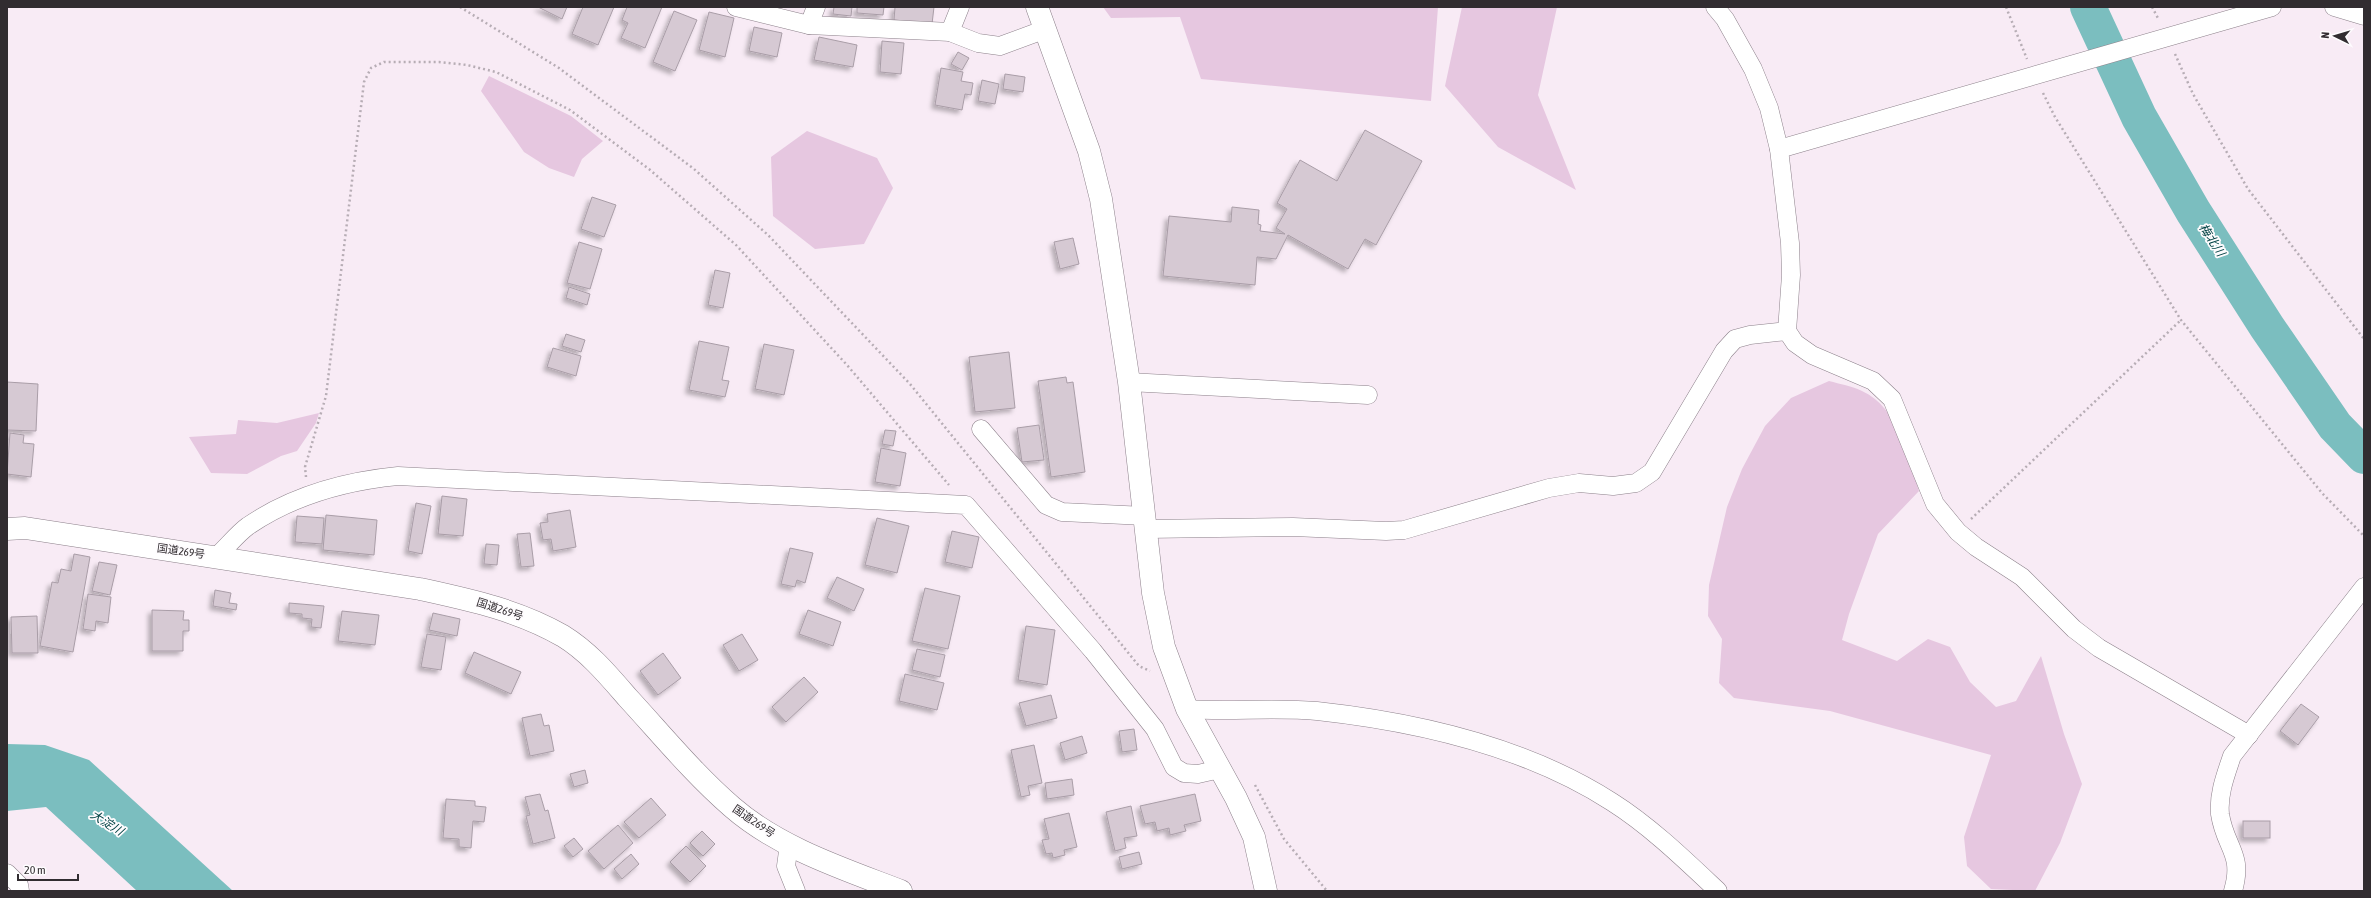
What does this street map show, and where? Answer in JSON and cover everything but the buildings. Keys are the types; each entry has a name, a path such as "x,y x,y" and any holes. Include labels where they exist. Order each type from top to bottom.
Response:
{"main road":[{"path":"1037,7 1086,143 1099,192 1129,382 1153,593 1164,647 1187,709 1220,769 1254,837 1266,891"},
{"name":"国道269号","path":"7,529 26,528 217,556 420,589 484,603 525,617 563,636 594,660 695,771 733,808 789,844 817,858 902,891"}],"street":[{"path":"736,7 809,25 950,32 978,43 1000,46 1046,29"},
{"path":"809,25 816,7"},
{"path":"950,32 960,7"},
{"path":"1715,7 1725,19 1753,69 1769,108 1779,149 1790,243 1791,275 1787,331 1795,343 1812,355 1873,381 1892,399 1935,504 1958,532 1976,547 2022,577 2074,629 2099,648 2249,736"},
{"path":"1779,149 2272,7"},
{"path":"2334,7 2364,16"},
{"path":"981,429 1046,505 1062,512 1145,523 1386,531 1404,530 1548,488 1579,484 1613,486 1636,483 1652,472 1724,351 1735,339 1750,335 1787,331"},
{"path":"1129,382 1368,395"},
{"path":"217,556 248,527 312,494 360,480 398,476 966,505 1112,675 1155,729 1174,767 1184,773 1198,774 1220,769"},
{"path":"2233,891 2237,875 2236,859 2225,834 2220,813 2222,784 2232,756 2364,587"},
{"path":"1187,709 1315,711 1378,720 1436,732 1524,756 1566,775 1612,802 1718,891"},
{"path":"789,844 786,866 796,891"},
{"path":"7,873 19,885 20,891"}],"path":[{"path":"460,7 559,68 694,169 768,235 910,384 1139,666"},
{"path":"2006,7 2034,75 2055,117 2181,320 2322,493 2364,536"},
{"path":"2168,38 2193,94 2248,189 2364,339"},
{"path":"312,494 305,474 305,467 326,396 364,82 371,68 384,62 439,62 467,65 496,72 570,110 649,169 736,245 847,365 966,505"},
{"path":"1958,532 2181,320"},
{"path":"1284,839 1327,891"}],"shaded area":[{"path":"1103,7 1438,7 1431,101 1201,79 1180,17 1111,18"},
{"path":"1462,7 1557,7 1538,95 1576,190 1498,147 1445,86"},
{"path":"489,76 571,116 603,141 582,159 574,177 549,168 524,152 481,91"},
{"path":"807,131 877,158 893,188 864,244 815,249 773,216 771,157"},
{"path":"1829,381 1850,386 1862,391 1875,399 1885,409 1900,434 1906,448 1919,491 1878,534 1849,614 1842,640 1897,661 1928,639 1950,647 1970,682 1996,707 2016,701 2041,656 2064,734 2082,784 2060,843 2035,891 1991,889 1967,866 1964,837 1991,755 1830,711 1734,698 1719,683 1722,639 1708,616 1709,585 1727,507 1742,469 1765,426 1791,398"},
{"path":"319,413 316,423 297,451 281,456 247,474 211,473 189,437 236,434 238,420 277,423"}],"water":[{"name":"大淀川","path":"7,744 45,745 89,760 233,891 137,891 46,807 7,811"}],"waterway":[{"name":"梅北川","path":"2088,7 2139,117 2193,211 2267,327 2335,426 2364,456"}]}
